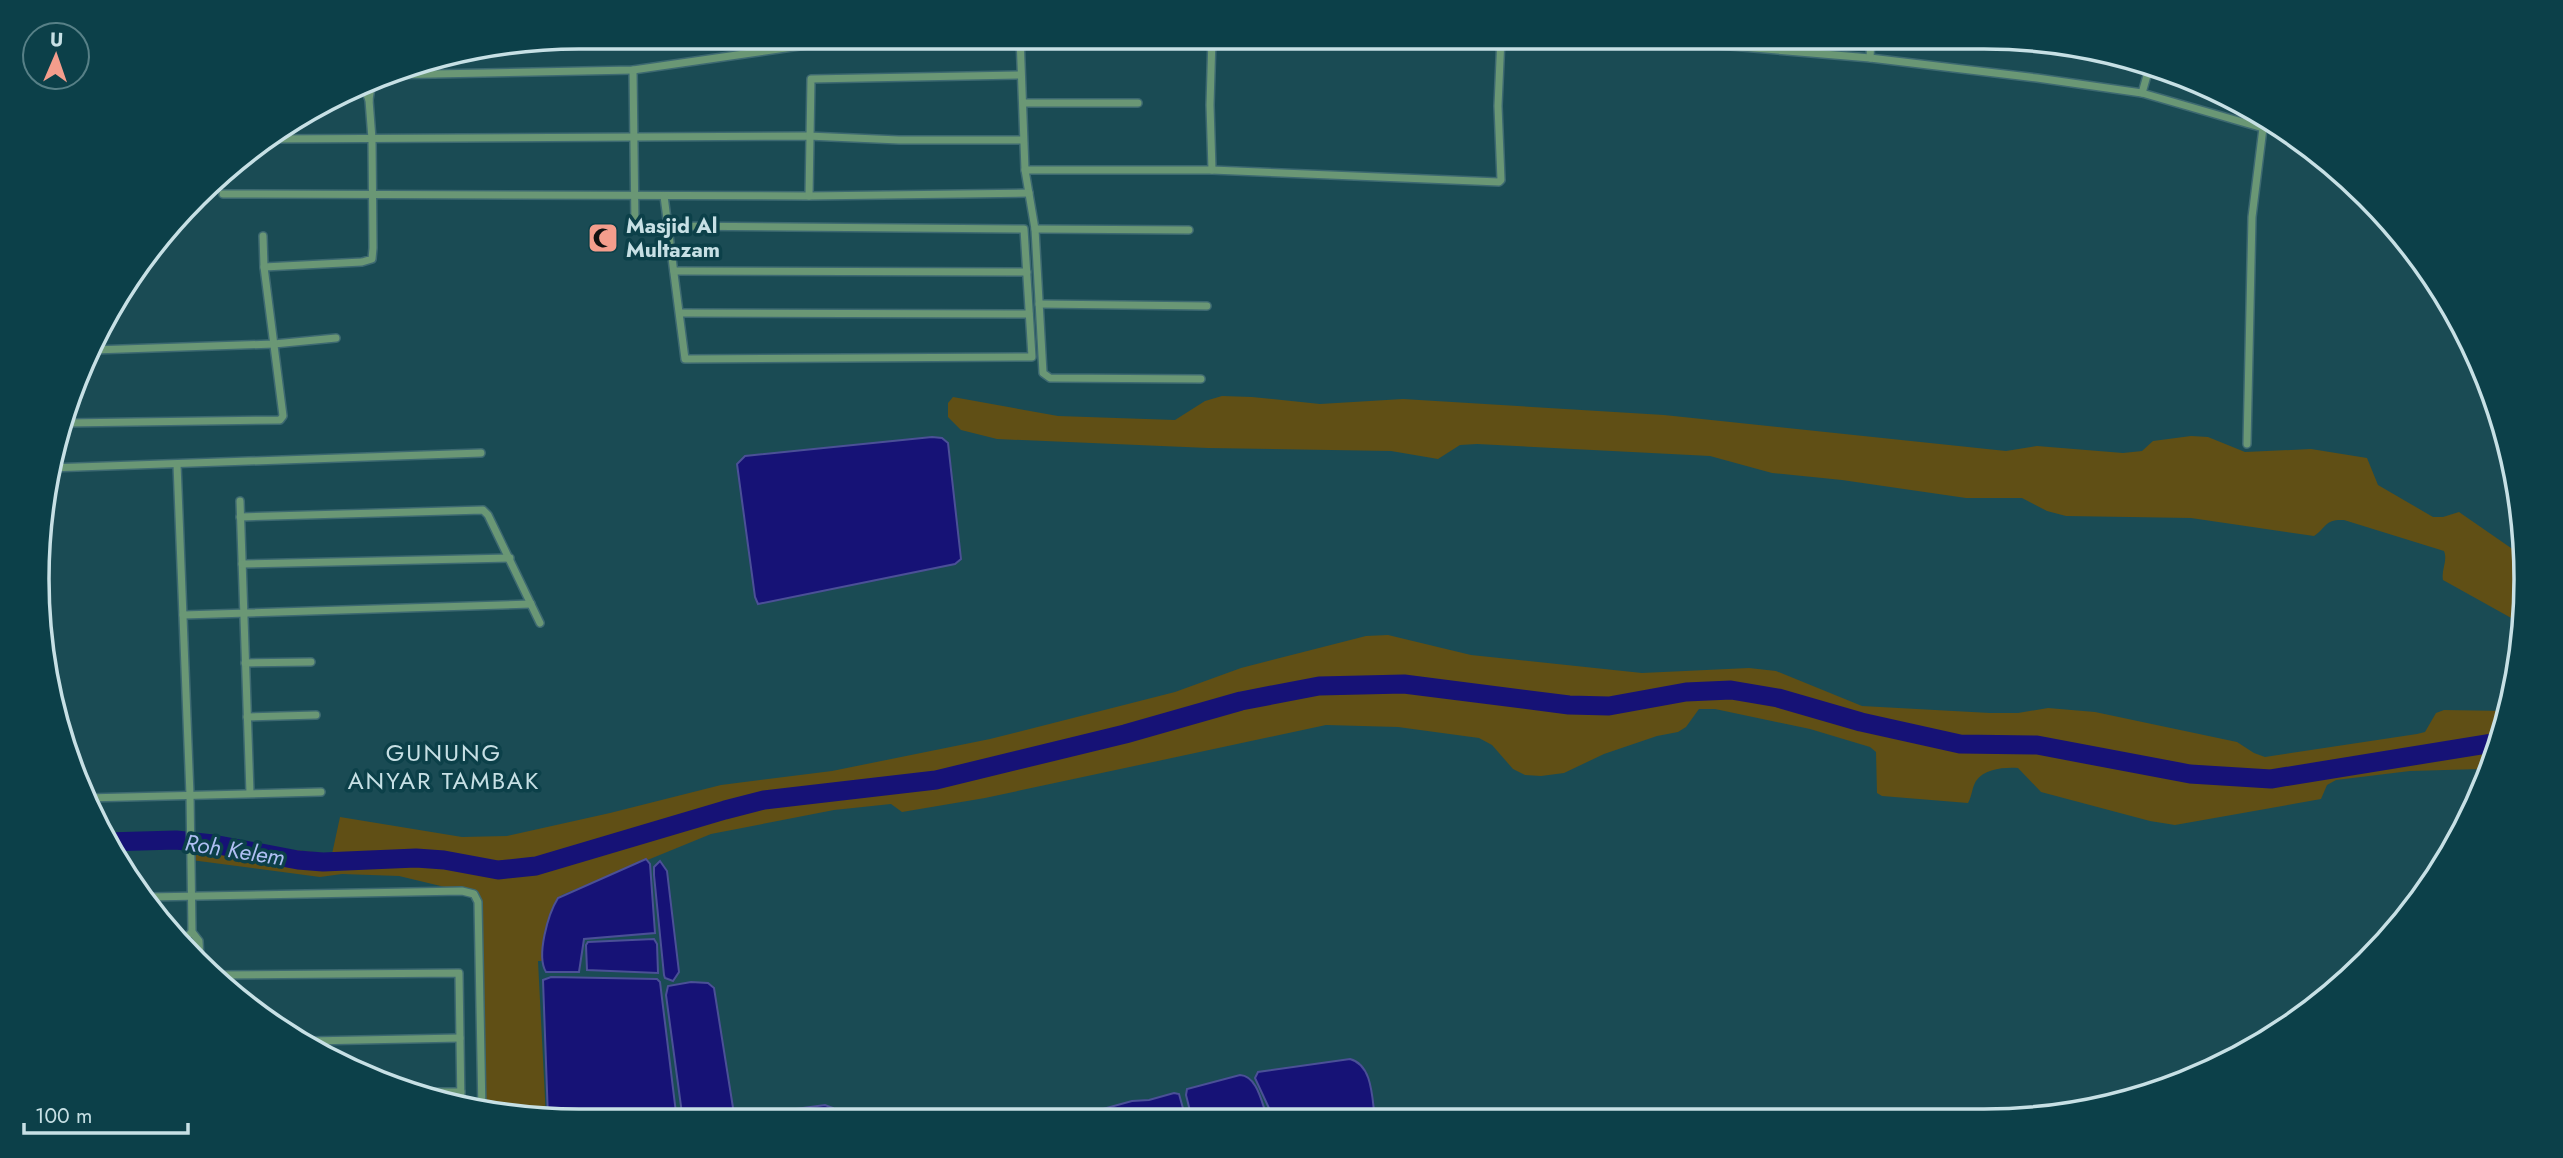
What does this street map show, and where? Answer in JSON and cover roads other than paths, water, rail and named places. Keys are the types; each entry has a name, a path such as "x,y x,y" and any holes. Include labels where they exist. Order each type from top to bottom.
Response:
{"street":[{"path":"418,74 633,70 776,49"},
{"path":"1020,49 1025,170 1035,229 1042,373 1050,378 1201,379"},
{"path":"1212,49 1212,170"},
{"path":"1025,170 1212,170 1499,183 1500,49"},
{"path":"1765,49 1870,58 2143,93 2261,127"},
{"path":"1870,49 1870,58"},
{"path":"633,70 635,226"},
{"path":"809,196 809,81 814,78 1020,75"},
{"path":"2143,93 2147,75"},
{"path":"264,267 372,259 370,92"},
{"path":"366,94 369,100"},
{"path":"1023,103 1138,103"},
{"path":"2246,444 2252,217 2263,129"},
{"path":"284,139 808,136 899,140 1023,140"},
{"path":"223,194 809,196 1029,193"},
{"path":"664,196 685,359 1031,358 1024,229 668,226"},
{"path":"1035,229 1189,230"},
{"path":"73,423 280,420 283,416 262,236"},
{"path":"674,271 1027,272"},
{"path":"1039,304 1207,306"},
{"path":"680,313 1029,314"},
{"path":"102,350 274,344 336,338"},
{"path":"61,468 481,453"},
{"path":"177,464 190,795 192,932 199,941 199,949"},
{"path":"240,501 250,793"},
{"path":"240,517 483,510 510,558 540,623"},
{"path":"242,564 510,558"},
{"path":"183,615 531,604"},
{"path":"245,663 311,662"},
{"path":"247,717 316,715"},
{"path":"97,798 321,792"},
{"path":"155,897 462,891 474,894 478,902 482,1100"},
{"path":"188,936 192,932"},
{"path":"228,975 459,972 461,1095"},
{"path":"319,1041 460,1038"},
{"path":"446,1092 461,1092"}],"waterway":[{"name":"Roh Kelem","path":"119,842 176,840 323,862 416,858 498,870 536,866 764,800 936,780 1125,734 1241,701 1319,686 1404,684 1569,705 1609,706 1686,692 1731,690 1778,698 1861,722 1960,744 2037,745 2190,774 2271,779 2488,744"}],"place":[{"name":"Masjid Al Multazam","path":"603,238"}],"district":[{"name":"GUNUNG ANYAR TAMBAK","path":"444,767"}]}
